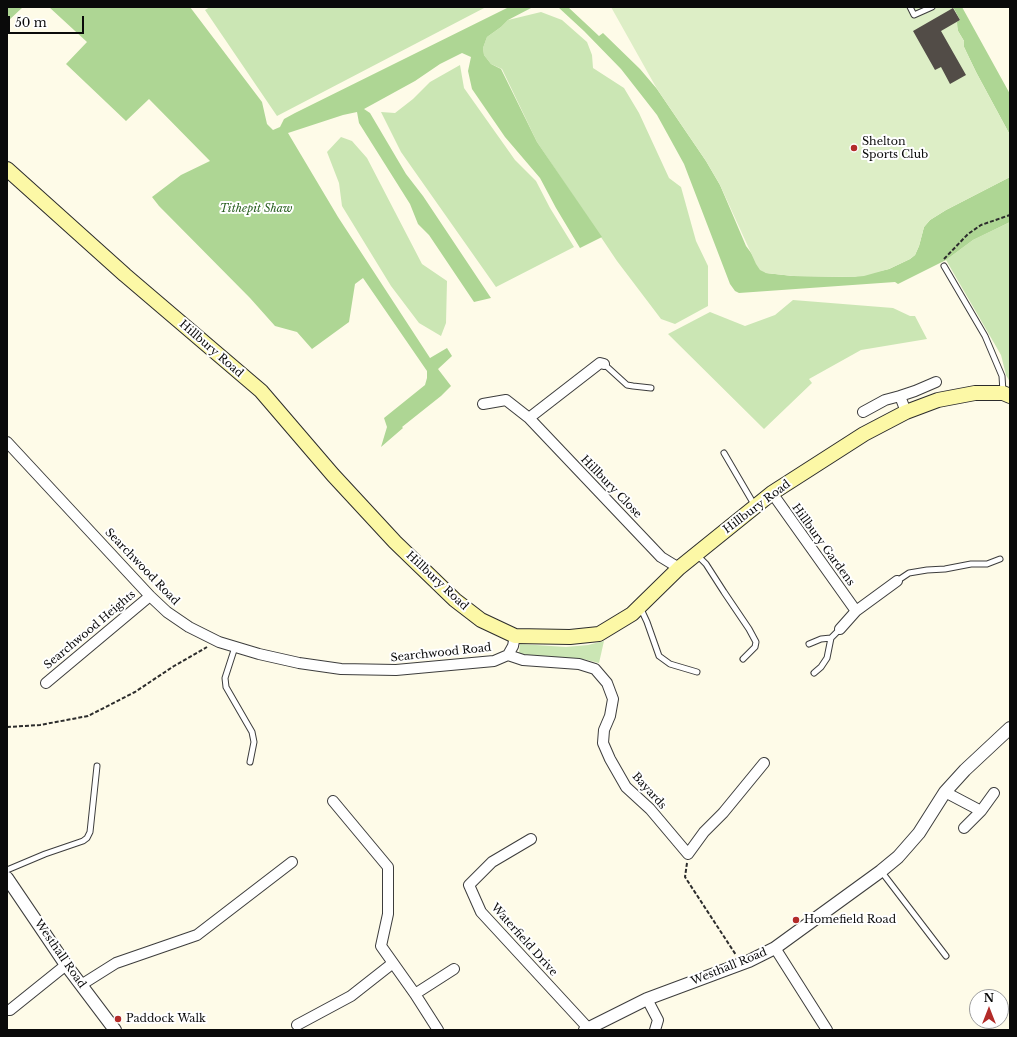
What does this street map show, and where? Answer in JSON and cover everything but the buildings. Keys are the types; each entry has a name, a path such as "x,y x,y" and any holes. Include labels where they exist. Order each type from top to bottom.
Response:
{"main road":[{"name":"Hillbury Road","path":"7,169 125,275 261,391 333,475 395,542 455,600 481,620 515,636 570,637 599,634 632,614 679,568 772,493 864,434 906,412 938,400 975,392 1006,394"}],"street":[{"path":"529,418 600,364 604,364"},
{"path":"863,412 885,400 900,396 936,382"},
{"path":"900,396 906,412"},
{"name":"Hillbury Close","path":"483,404 506,400 529,418 660,557 679,568"},
{"name":"Searchwood Road","path":"7,442 150,596 167,612 219,642 259,654 299,663 341,669 396,670 494,661 508,655 513,646 515,636"},
{"name":"Hillbury Gardens","path":"772,493 856,611"},
{"path":"840,629 856,611 897,581"},
{"name":"Searchwood Heights","path":"46,683 150,596"},
{"name":"Bayards","path":"508,655 522,660 579,664 595,669 608,683 613,699 610,716 604,730 603,743 610,759 626,786 650,809 688,854"},
{"name":"Westhall Road","path":"586,1029 647,999 742,963 775,948 898,858 919,833 946,792 965,770 1010,728"},
{"path":"688,854 704,832 723,813 764,763"},
{"path":"946,792 980,811"},
{"path":"964,828 994,793"},
{"path":"333,801 388,867 388,914 381,946 438,1030"},
{"name":"Waterfield Drive","path":"531,839 492,862 470,885 481,912 586,1029"},
{"path":"81,985 116,963 197,935 292,862"},
{"name":"Westhall Road","path":"7,878 66,965 114,1030"},
{"path":"775,948 827,1030"},
{"path":"297,1025 351,996 393,963"},
{"path":"7,1010 10,1010 66,965"},
{"path":"415,994 454,969"},
{"path":"647,999 658,1020 655,1030"}],"lane":[{"path":"910,7 914,15 932,7"},
{"path":"944,266 986,336 1002,376 1006,394"},
{"path":"604,364 627,385 651,388"},
{"path":"724,453 755,506"},
{"path":"696,554 706,564 756,642 755,647 743,659"},
{"path":"897,581 909,573 945,569 971,564 987,564 1000,559"},
{"path":"639,607 647,622 659,656 670,664 697,672"},
{"path":"814,673 821,667 827,658 831,638 840,629"},
{"path":"809,644 821,639 831,638"},
{"path":"235,647 225,678 226,687 252,732 254,742 250,762"},
{"path":"7,870 45,854 83,841 87,838 90,832 97,766"},
{"path":"881,871 946,956"}],"path":[{"path":"944,266 943,261 968,234 981,225 1010,215"},
{"path":"7,727 40,725 88,716 135,692 198,651 219,642"},
{"path":"688,854 685,877 742,963"}],"green space":[{"path":"7,7 23,7 8,21"},
{"name":"Tithepit Shaw","path":"49,7 190,7 262,102 267,124 273,130 280,127 284,119 295,113 509,7 533,7 508,20 487,37 483,48 484,55 491,64 501,69 537,142 602,237 580,248 540,178 505,137 472,89 468,71 471,57 462,53 440,64 415,81 364,109 370,113 406,174 423,196 491,298 474,302 429,235 418,224 410,204 359,123 357,112 343,115 288,133 338,217 430,358 447,348 452,356 438,369 451,386 441,396 402,427 403,428 381,447 387,427 384,418 425,385 427,371 363,278 355,284 349,322 312,349 297,332 275,326 250,298 159,206 152,197 181,175 210,161 149,99 126,121 66,64 87,42"},
{"path":"210,7 486,7 277,116 205,10"},
{"path":"558,7 568,7 599,36 603,33 640,69 657,89 706,161 720,185 746,246 766,273 793,276 853,277 889,269 915,255 924,227 930,220 946,210 1010,177 1010,222 973,240 946,260 898,284 895,282 739,293 735,291 730,284 684,164 657,115 621,69"},
{"name":"Shelton Sports Club","path":"611,7 953,7 960,20 957,22 958,31 964,41 964,47 1010,135 1010,177 946,210 930,220 924,227 915,255 889,269 864,276 853,277 793,276 766,273 760,270 756,264 720,185 706,161 657,89"},
{"path":"953,7 962,7 1010,94 1010,135 964,47 964,41 958,31 956,22 960,20"},
{"path":"541,12 562,20 587,42 592,55 593,68 624,88 639,113 669,178 681,187 696,241 708,266 708,306 675,324 661,319 617,261 537,142 502,69 491,64 484,55 483,48 487,37 508,20"},
{"path":"460,65 464,88 515,160 536,181 550,208 574,247 496,287 401,152 381,112 395,113 413,99 430,82"},
{"path":"341,137 352,141 367,158 422,264 447,281 446,323 441,336 419,323 391,286 342,206 339,183 327,152"},
{"path":"1010,222 1010,382 1006,375 1001,355 946,260 973,240"},
{"path":"793,300 893,308 910,316 915,316 927,339 861,350 809,379 812,383 764,429 668,334 710,312 745,326 775,315"},
{"path":"604,641 599,663 583,659 524,655 519,653 520,644 566,647 588,645"}],"place":[{"name":"Shelton Sports Club","path":"854,148"},
{"name":"Homefield Road","path":"796,920"},
{"name":"Paddock Walk","path":"118,1019"}]}
